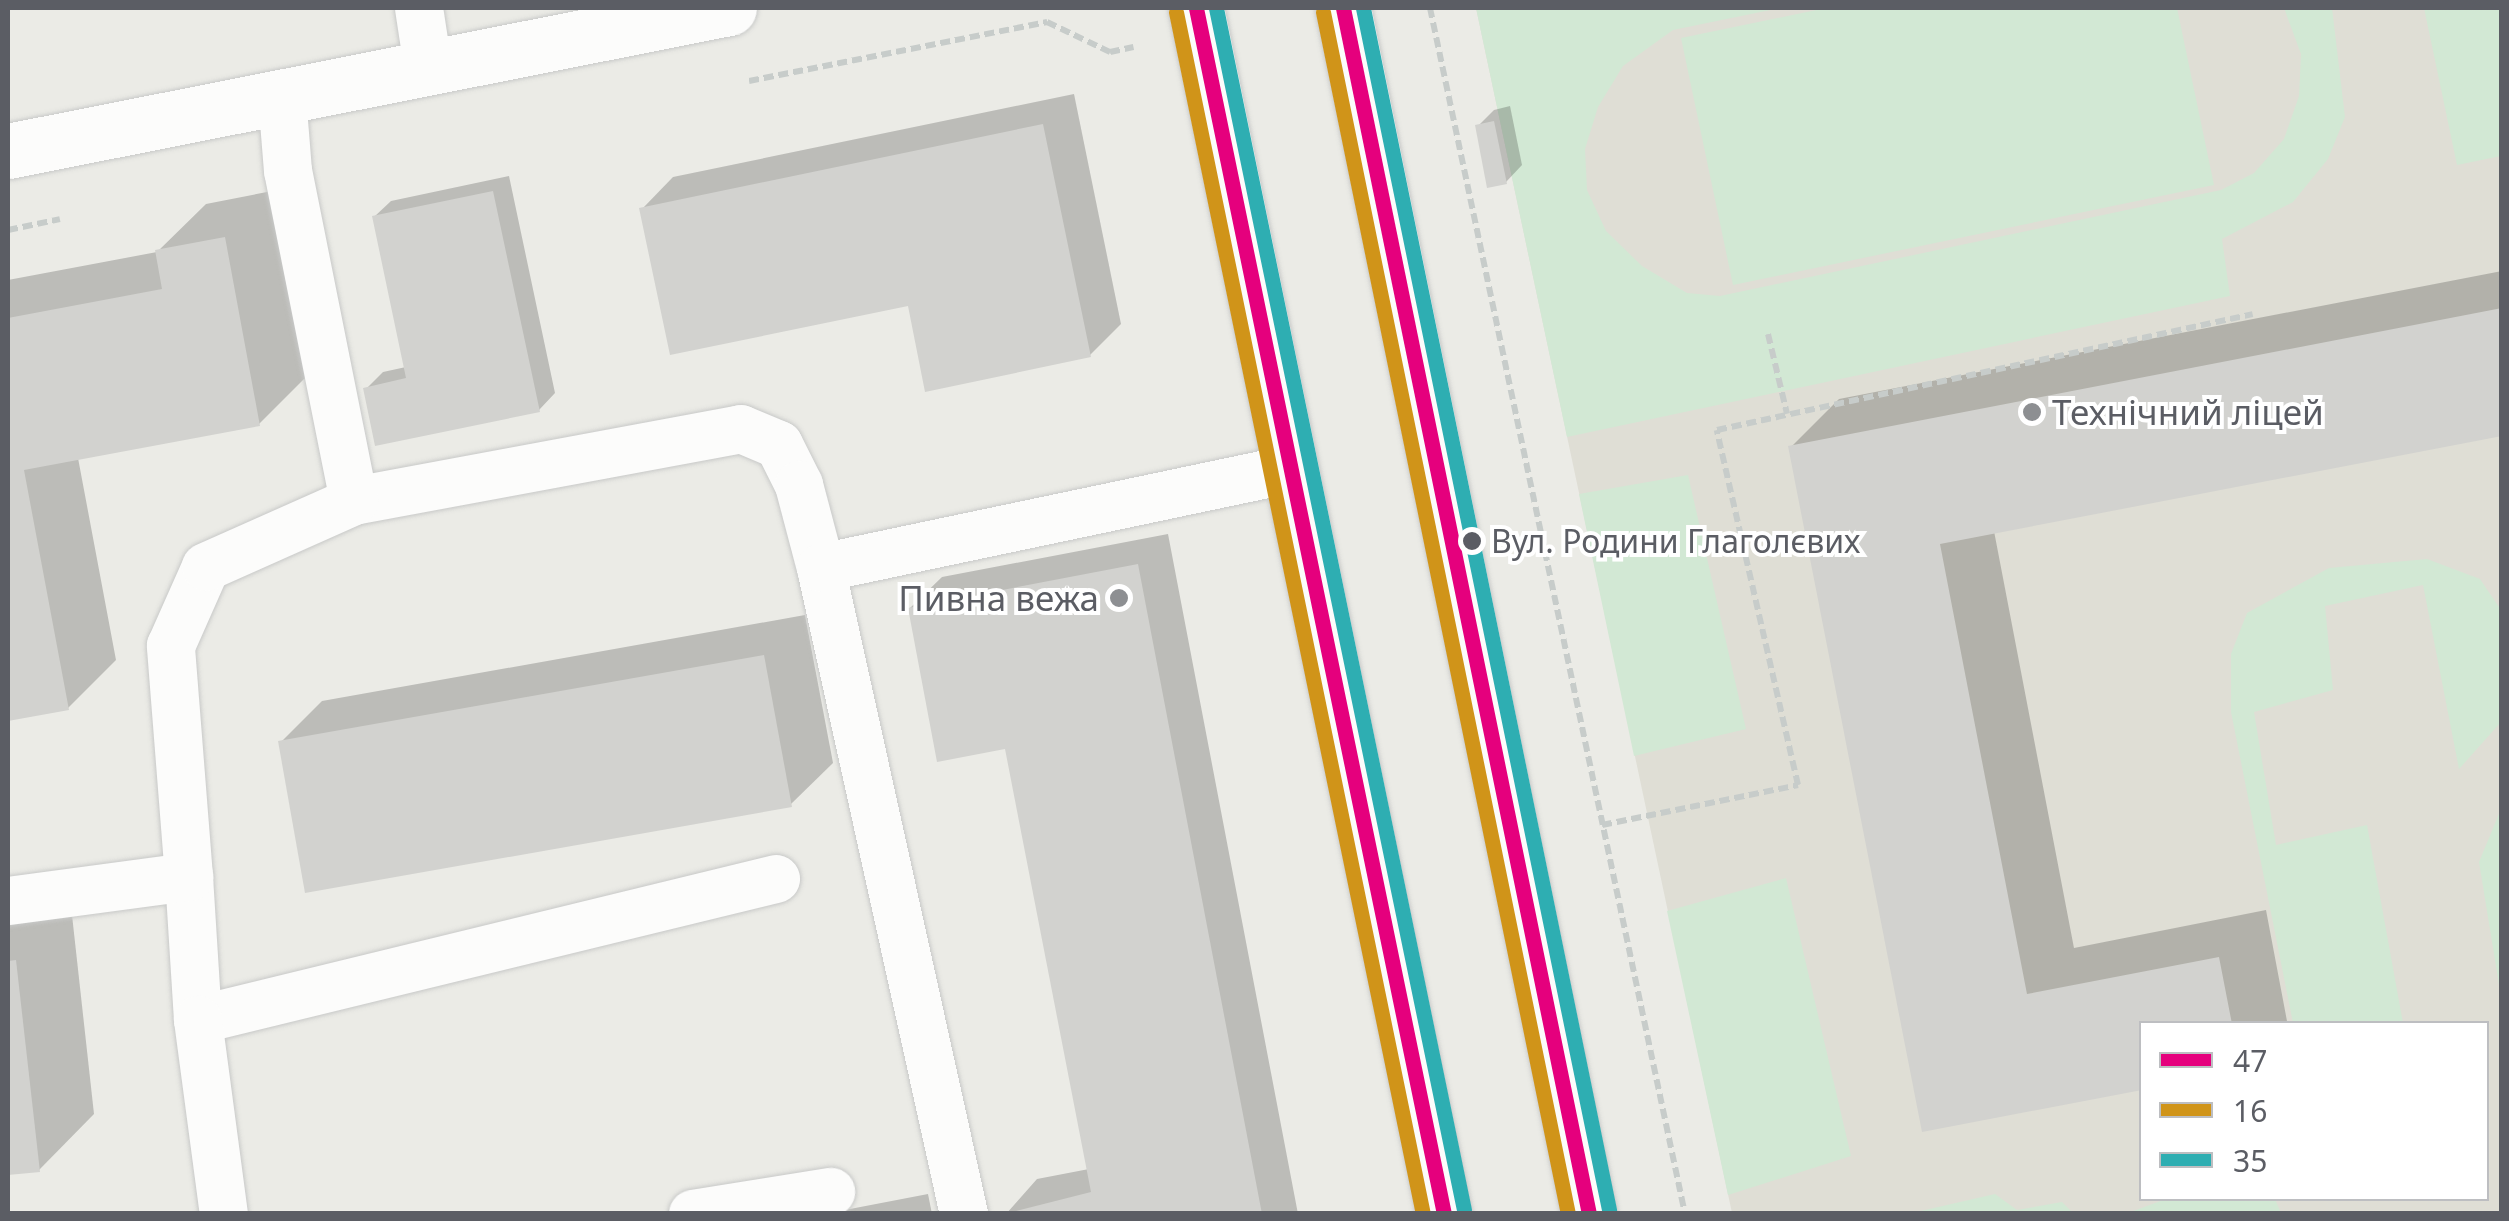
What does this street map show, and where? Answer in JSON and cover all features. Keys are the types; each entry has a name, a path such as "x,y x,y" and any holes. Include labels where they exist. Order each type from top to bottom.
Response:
{"main road":[{"path":"8,151 728,8"},
{"path":"1196,8 1444,1214"},
{"path":"1342,8 1589,1214"}],"lane":[{"path":"418,8 428,67"},
{"path":"282,96 288,171 354,502"},
{"path":"224,1214 198,1020 171,646 206,567 354,502 741,429 779,445 799,485 821,568 964,1214"},
{"path":"821,568 1292,469"},
{"path":"8,901 189,877"},
{"path":"198,1020 776,879"},
{"path":"693,1214 831,1192"}],"path":[{"path":"1430,8 1685,1214"},
{"path":"1602,825 1798,785 1717,430 2254,314"},
{"path":"1768,334 1787,414"}],"shaded area":[{"name":"Технічний ліцей","path":"1476,8 2501,8 2501,1213 1732,1213"}],"green space":[{"path":"1476,8 1780,8 1673,30 1623,66 1598,107 1585,149 1587,190 1606,231 1642,266 1687,293 1720,296 2221,190 2254,173 2284,139 2299,96 2301,54 2284,8 2332,8 2345,117 2328,159 2293,202 2222,239 2230,296 1567,437"},
{"path":"1826,8 2177,8 2214,185 1733,285 1681,38"},
{"path":"2424,8 2501,8 2501,156 2457,165"},
{"path":"1688,475 1746,729 1634,756 1579,494"},
{"path":"2427,559 2480,579 2501,610 2501,722 2459,769 2423,585 2325,606 2333,690 2254,712 2276,845 2367,825 2403,1021 2293,1021 2231,712 2231,654 2247,613 2329,568"},
{"path":"2501,809 2501,997 2479,862"},
{"path":"1786,878 1851,1156 1728,1195 1667,911"},
{"path":"1995,1194 2017,1210 2062,1202 2073,1213 1912,1213"},
{"path":"2161,1201 2276,1201 2281,1213 2128,1213"}],"building":[{"path":"1494,121 1507,184 1487,188 1475,125"},
{"path":"1043,124 1091,357 925,392 908,306 670,355 639,208"},
{"path":"493,191 540,412 375,446 363,388 406,378 372,216"},
{"path":"225,237 260,426 24,470 69,710 8,721 8,318 162,289 155,250"},
{"path":"2502,308 2502,436 1940,544 2027,994 2219,957 2231,1021 2139,1021 2139,1091 1922,1132 1788,446"},
{"path":"1138,564 1262,1214 1004,1214 1091,1192 1005,749 937,762 908,608"},
{"path":"764,655 792,807 305,893 278,741"},
{"path":"16,960 40,1172 8,1175 8,961"}],"transit line":[{"name":"47","path":"1196,8 1444,1214"},
{"name":"35","path":"1216,8 1464,1210"},
{"name":"47","path":"1343,8 1589,1214"},
{"name":"35","path":"1363,8 1609,1210"},
{"name":"16","path":"1176,12 1423,1214"},
{"name":"16","path":"1323,12 1568,1214"}],"place":[{"name":"Технічний ліцей","path":"2032,412"},
{"name":"Вул. Родини Глаголєвих","path":"1472,541"},
{"name":"Пивна вежа","path":"1119,598"}]}
